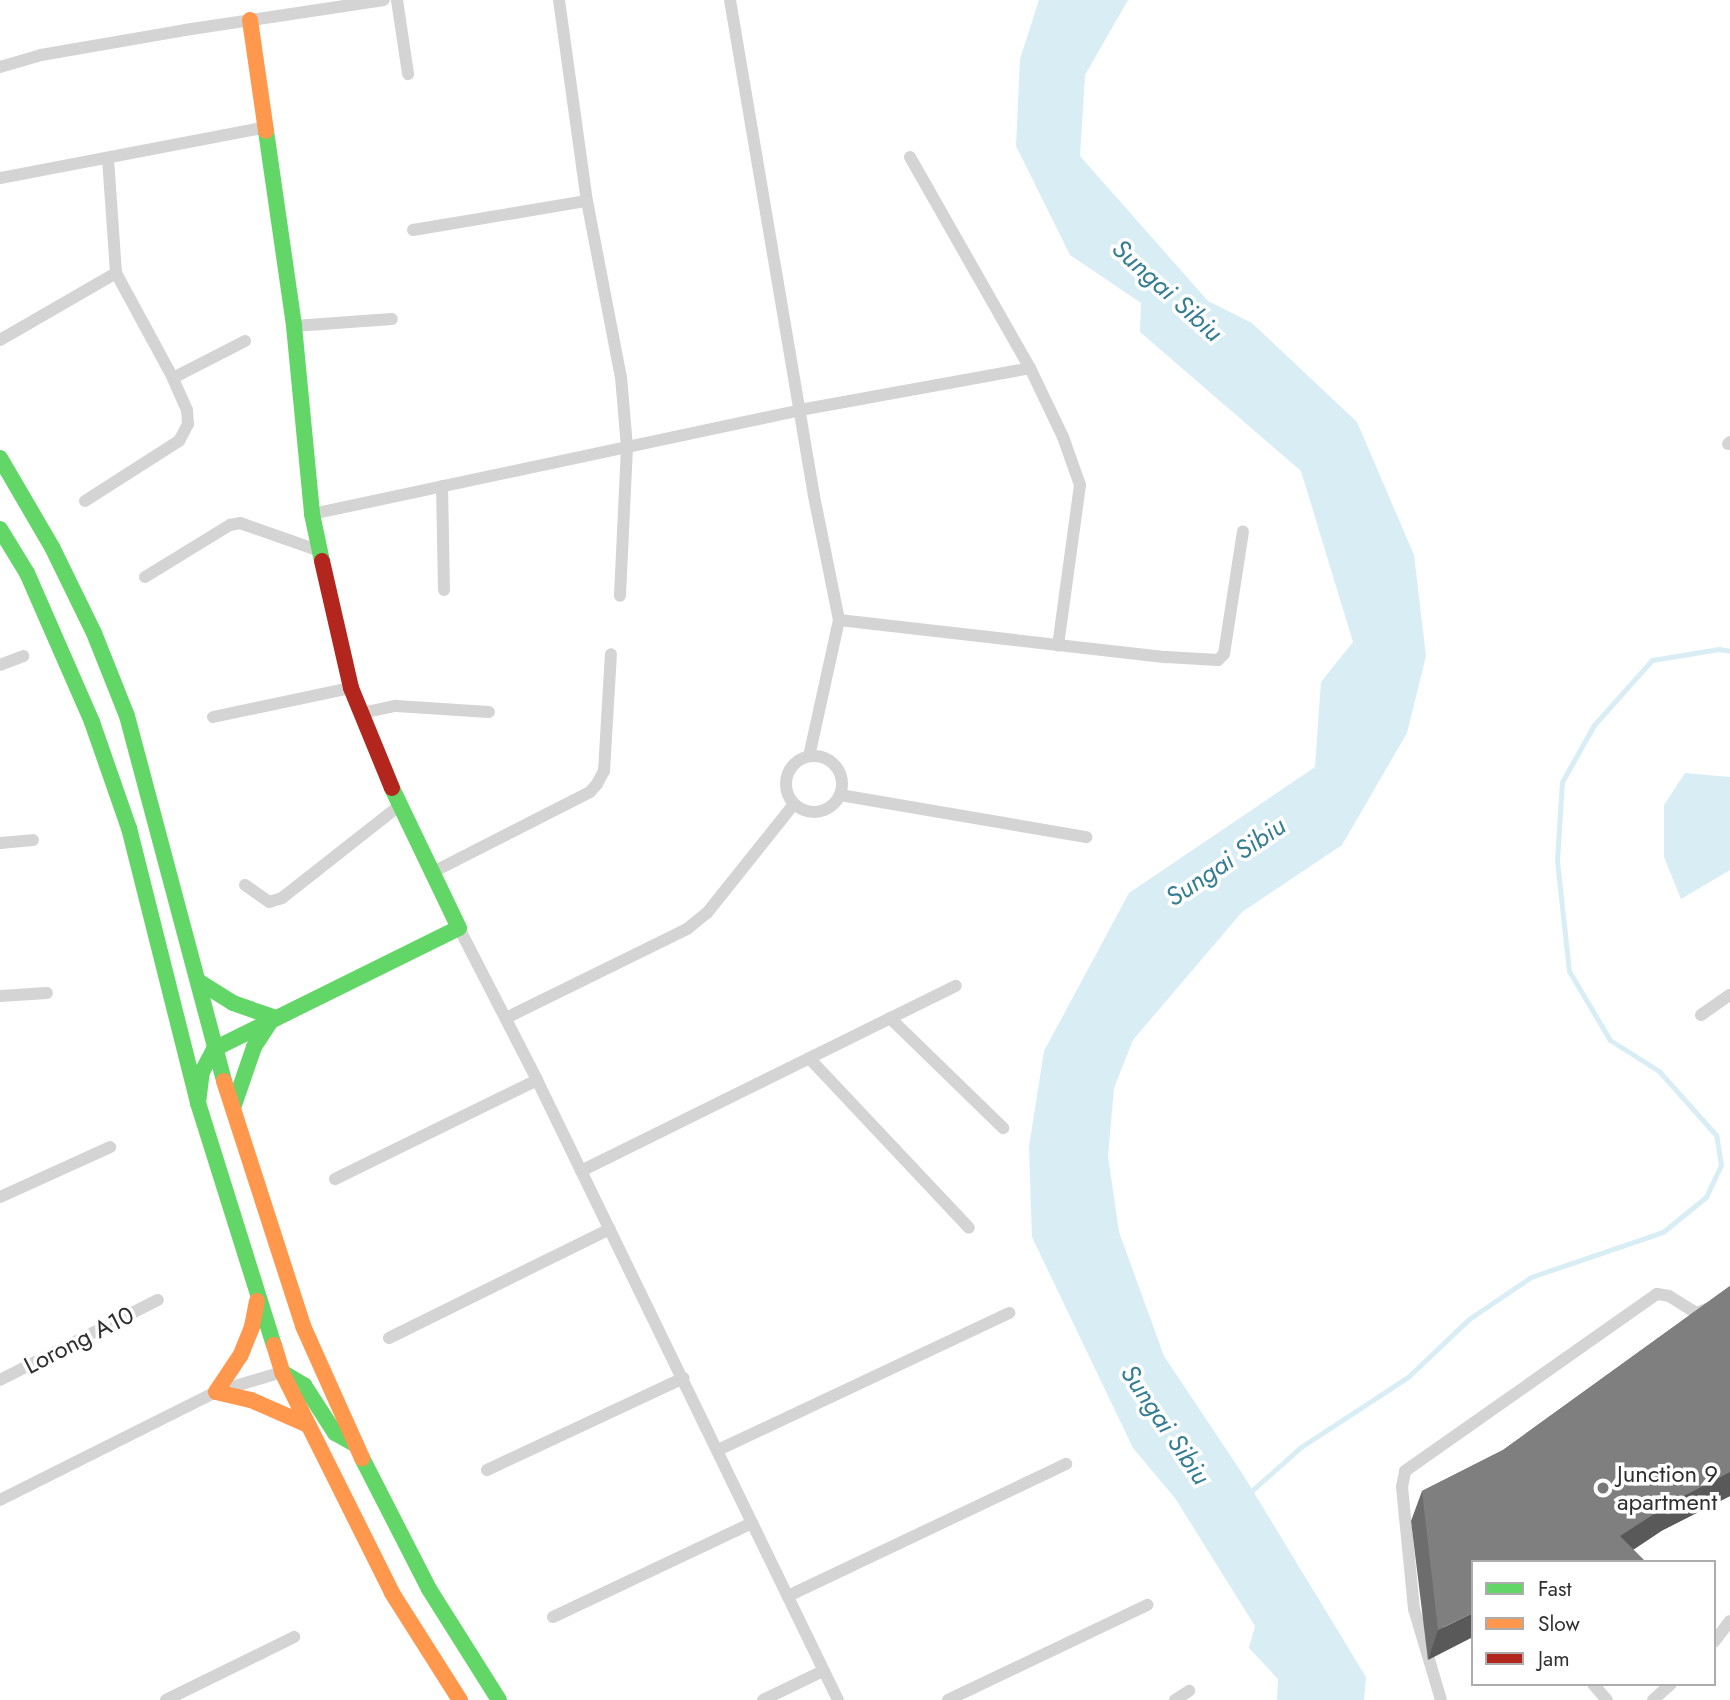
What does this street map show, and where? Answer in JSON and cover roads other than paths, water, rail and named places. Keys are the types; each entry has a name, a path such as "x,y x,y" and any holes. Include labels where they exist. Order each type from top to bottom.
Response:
{"street":[{"path":"0,67 41,55 384,0"},
{"path":"397,0 408,74"},
{"path":"559,0 587,201 621,377 627,447 620,596"},
{"path":"730,0 839,620 809,756"},
{"path":"250,20 294,326 312,514 351,688 399,806 537,1080 838,1700"},
{"path":"0,178 267,127"},
{"path":"909,157 1030,368 1063,437 1080,485 1058,646"},
{"path":"85,501 179,441 188,424 187,410 173,378 116,273 108,158"},
{"path":"414,230 587,201"},
{"path":"0,340 116,273"},
{"path":"294,326 392,319"},
{"path":"173,378 245,341"},
{"path":"312,514 800,410 1030,368"},
{"path":"0,458 52,547 94,632 127,716 214,1049 303,1326 355,1444 429,1589 499,1700"},
{"path":"442,486 444,590"},
{"path":"145,577 230,525 240,523 320,551"},
{"path":"0,529 27,573 38,597 92,722 125,817 154,918 198,1103 257,1301 282,1372 393,1592 460,1700"},
{"path":"839,620 1058,646 1218,660 1224,654 1243,531"},
{"path":"433,872 590,792 597,784 604,771 611,654"},
{"path":"0,665 23,656"},
{"path":"214,717 351,688"},
{"path":"362,713 396,706 489,712"},
{"path":"809,756 824,757 836,766 842,780 840,795 830,807 820,811 804,810 794,804 785,788 786,775 797,760 809,756"},
{"path":"840,795 1086,837"},
{"path":"506,1018 687,929 707,913 794,804"},
{"path":"245,885 270,902 282,898 399,806"},
{"path":"0,843 33,840"},
{"path":"198,1103 202,1072 214,1049 273,1017 459,928"},
{"path":"198,981 233,1003 273,1017"},
{"path":"581,1171 956,986"},
{"path":"0,996 47,993"},
{"path":"1701,1015 1730,995"},
{"path":"233,1108 254,1047 273,1017"},
{"path":"890,1018 1003,1128"},
{"path":"809,1058 969,1228"},
{"path":"335,1179 537,1080"},
{"path":"0,1197 110,1147"},
{"path":"389,1338 610,1229"},
{"path":"1441,1700 1414,1609 1402,1487 1405,1471 1657,1294 1669,1296 1696,1313 1721,1300"},
{"name":"Lorong A10","path":"0,1380 158,1300"},
{"path":"216,1392 240,1356 252,1327 257,1301"},
{"path":"718,1450 1009,1313"},
{"path":"0,1500 216,1392 282,1372 304,1385 335,1433 355,1444"},
{"path":"486,1470 683,1378"},
{"path":"216,1392 251,1400 308,1425"},
{"path":"788,1596 1066,1464"},
{"path":"553,1617 752,1523"},
{"path":"948,1700 1147,1605"},
{"path":"1716,1639 1730,1621"},
{"path":"166,1700 294,1637"},
{"path":"763,1700 823,1671"},
{"path":"1653,1700 1669,1686"},
{"path":"1175,1700 1189,1691"}],"water":[{"name":"Sungai Sibiu","path":"1039,0 1128,0 1085,75 1080,156 1208,301 1252,323 1357,422 1414,555 1426,656 1407,733 1342,845 1242,912 1133,1040 1114,1088 1108,1156 1119,1232 1164,1356 1242,1473 1366,1677 1364,1700 1277,1700 1278,1679 1249,1648 1255,1626 1175,1498 1133,1448 1032,1237 1029,1147 1044,1051 1129,893 1315,767 1321,682 1353,642 1301,471 1140,332 1141,303 1070,255 1016,146 1020,59"},
{"path":"1685,773 1730,777 1730,870 1681,899 1664,857 1664,805"}],"waterway":[{"path":"1248,1494 1301,1447 1408,1377 1469,1319 1531,1277 1663,1232 1706,1197 1721,1165 1716,1135 1659,1071 1610,1040 1569,971 1557,861 1562,782 1594,725 1652,660 1719,649 1730,651"}],"place":[{"name":"Junction 9 apartment","path":"1603,1488"}]}
